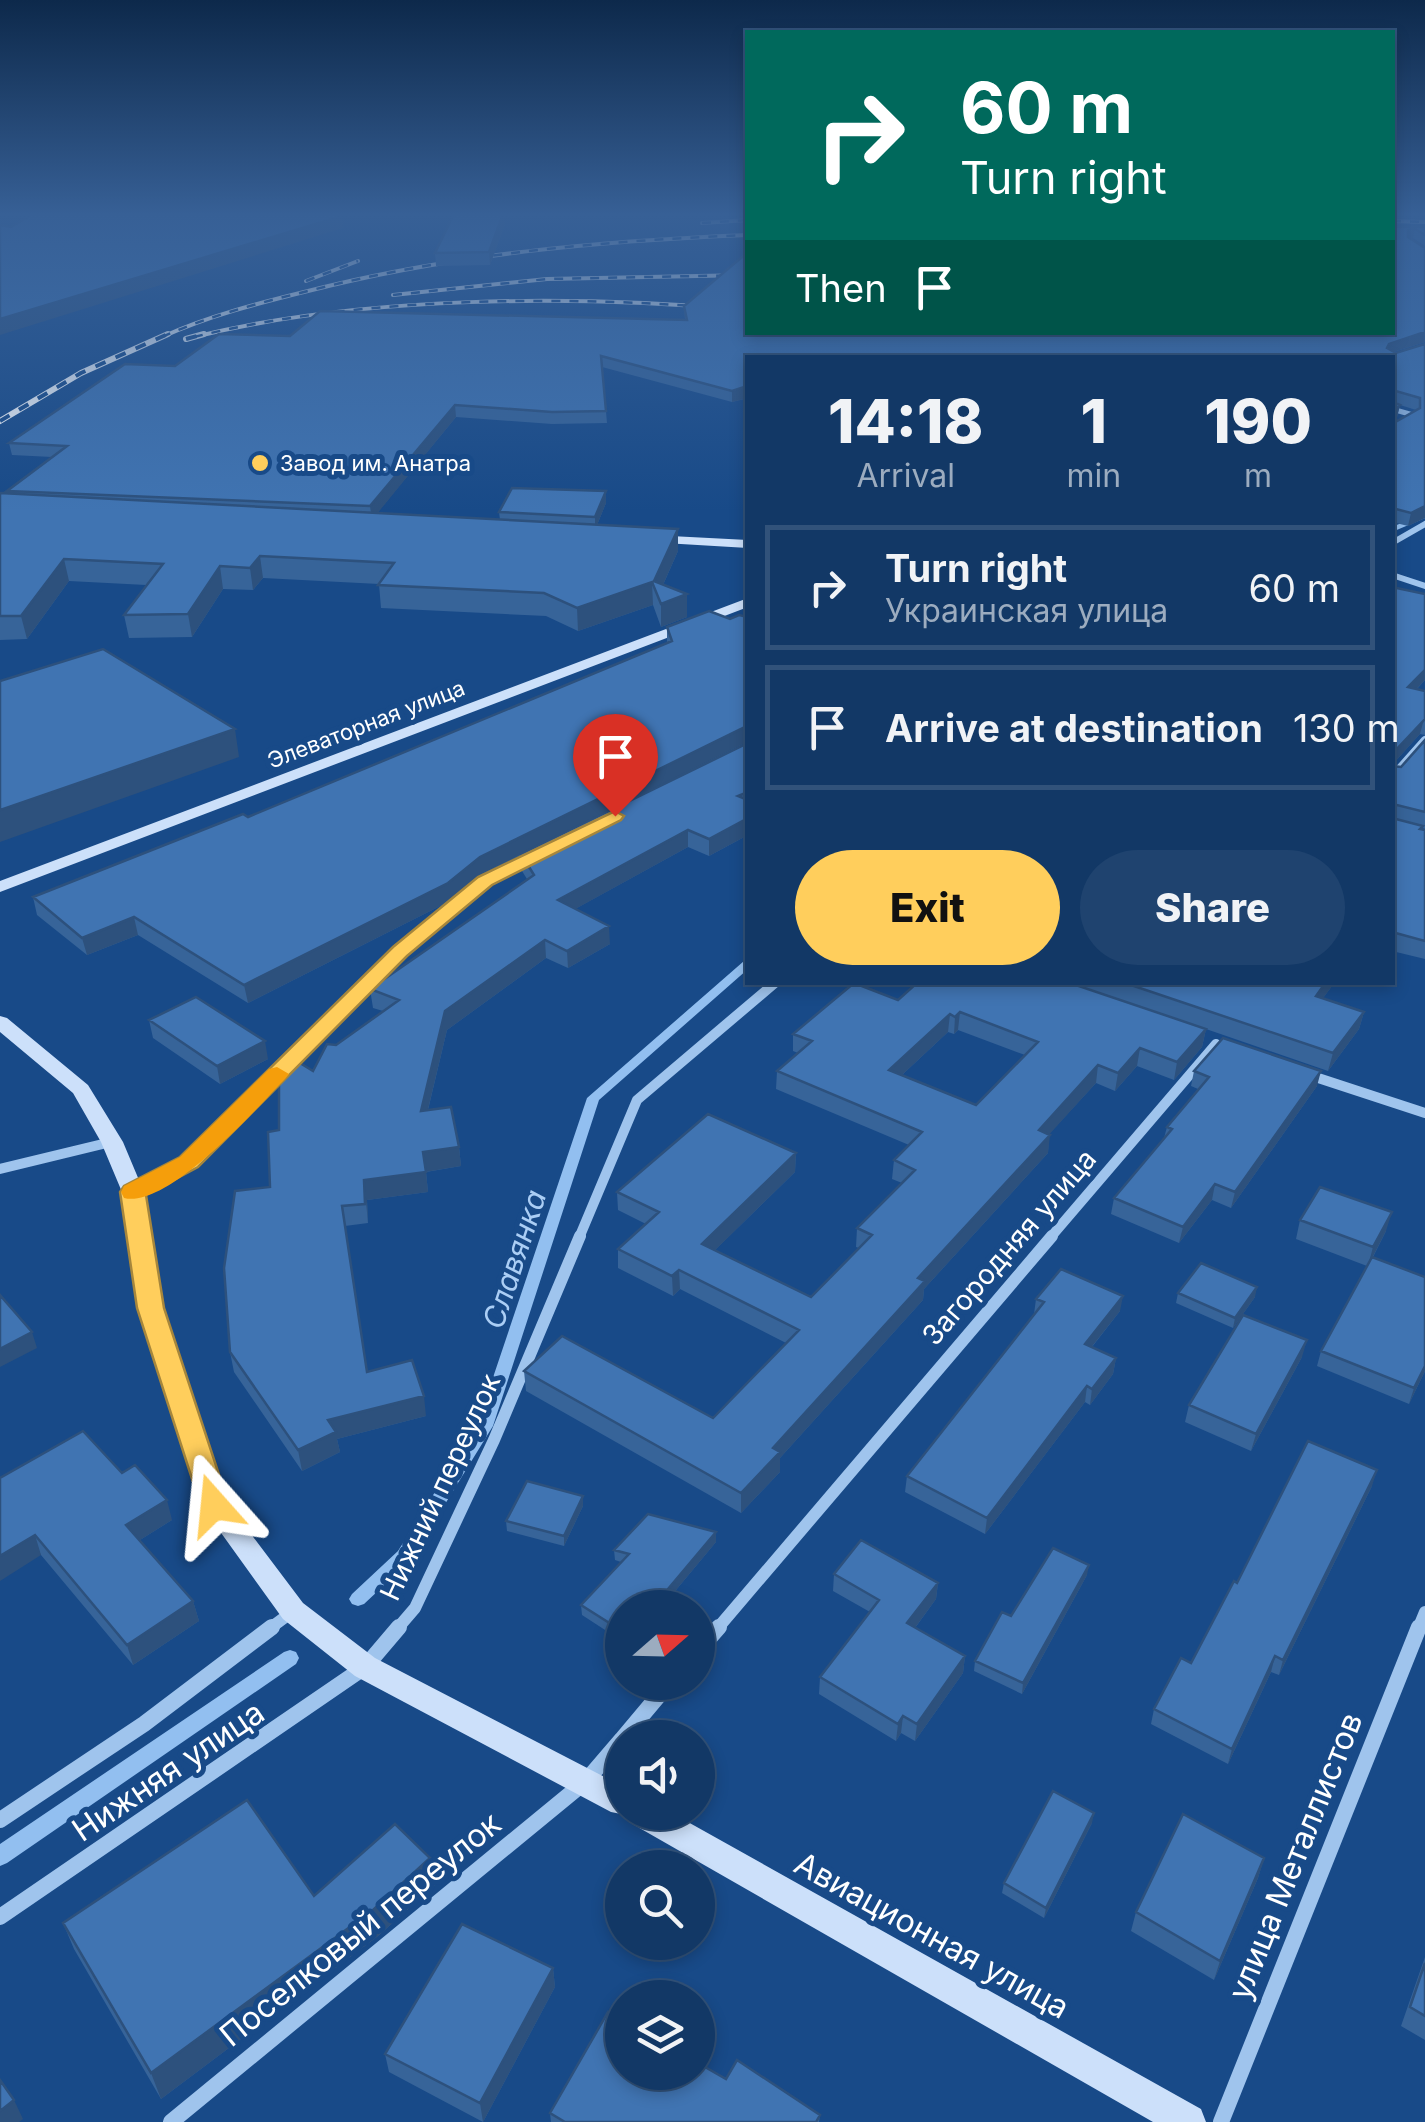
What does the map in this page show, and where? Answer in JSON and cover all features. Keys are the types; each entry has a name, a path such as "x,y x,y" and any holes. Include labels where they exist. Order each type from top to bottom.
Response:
{"main road":[{"path":"630,538 745,544"},
{"name":"Элеваторная улица","path":"0,887 724,618 745,604"},
{"path":"0,1022 81,1089 112,1142 133,1192 151,1308 214,1505 293,1611 365,1668 605,1793"},
{"name":"Авиационная улица","path":"672,1830 1188,2122"}],"street":[{"path":"1395,410 1413,415 1395,425"},
{"path":"1395,541 1425,524"},
{"path":"1395,576 1425,586"},
{"path":"1395,774 1425,740"},
{"path":"133,1192 189,1162 400,952 456,904 485,881 537,855"},
{"name":"Нижний переулок","path":"365,1668 416,1608 494,1440 636,1100 772,985"},
{"path":"1198,1038 1234,1050"},
{"name":"Загородняя улица","path":"715,1631 1216,1044"},
{"path":"1303,1072 1425,1113"},
{"path":"0,1169 112,1142"},
{"name":"Нижняя улица","path":"0,1820 144,1724 293,1611"},
{"name":"улица Металлистов","path":"1221,2122 1425,1612"},
{"name":"Нижняя улица","path":"0,1917 365,1668"},
{"path":"638,1720 655,1700"},
{"path":"586,1782 605,1759"},
{"name":"Поселковый переулок","path":"171,2122 586,1782"}],"building":[{"path":"318,313 687,320 686,313 745,313 745,335 1395,335 1395,313 1425,313 1425,332 1387,348 1396,353 1425,344 1425,506 1411,513 1395,509 1395,420 1420,408 1420,398 1395,392 1395,355 745,355 745,387 732,391 601,356 606,411 552,412 455,405 370,506 7,491 67,446 9,443 125,364 175,366 219,334 290,336"},
{"path":"512,488 606,491 595,517 499,512"},
{"path":"0,493 678,529 654,581 687,594 661,604 652,582 577,608 544,593 378,585 394,563 260,556 250,568 220,566 188,614 124,615 163,564 64,559 21,616 0,616"},
{"path":"1395,588 1425,594 1425,670 1408,687 1425,691 1425,719 1395,751"},
{"path":"709,611 730,619 745,616 745,727 480,857 448,883 244,985 134,917 82,938 33,897 243,814 248,817 672,641 667,627"},
{"path":"103,649 235,729 0,810 0,681"},
{"path":"1425,740 1425,812 1395,806 1395,766 1401,767"},
{"path":"745,744 745,793 738,796 745,799 745,820 709,839 688,830 558,900 609,926 567,951 545,940 445,1011 421,1111 451,1107 459,1147 423,1152 426,1172 364,1180 365,1204 342,1206 367,1372 412,1360 424,1396 328,1420 336,1432 298,1450 230,1352 224,1268 235,1191 270,1187 268,1132 279,1130 279,1063 287,1055 313,1071 327,1044 336,1045 399,1000 370,989 534,875 521,854"},
{"path":"1395,819 1423,826 1420,829 1425,830 1425,941 1395,933"},
{"path":"852,985 898,1000 915,985 1076,985 1206,1029 1177,1062 1140,1048 1118,1073 1098,1065 1039,1130 1050,1135 918,1278 925,1281 773,1448 780,1452 741,1493 524,1371 562,1336 713,1418 799,1330 679,1270 672,1276 618,1249 659,1212 617,1192 708,1114 796,1153 702,1244 811,1297 872,1235 857,1228 915,1170 894,1160 922,1132 777,1071 812,1041 793,1034","holes":["960,1012 1038,1042 976,1105 889,1070 950,1014 955,1017"]},
{"path":"1131,985 1324,985 1316,996 1364,1012 1333,1053"},
{"path":"196,997 265,1041 217,1066 149,1020"},
{"path":"1223,1038 1321,1071 1235,1192 1215,1184 1183,1227 1114,1198 1172,1129 1167,1127 1209,1077 1194,1071"},
{"path":"1320,1187 1392,1212 1373,1247 1300,1220"},
{"path":"1372,1257 1425,1277 1425,1366 1414,1388 1321,1351"},
{"path":"1201,1263 1257,1287 1235,1318 1178,1293"},
{"path":"1061,1269 1123,1296 1085,1344 1116,1358 1092,1389 1087,1386 987,1518 907,1476 1044,1302 1036,1299"},
{"path":"0,1295 32,1332 0,1349"},
{"path":"1243,1315 1307,1340 1256,1434 1189,1405"},
{"path":"83,1431 122,1473 135,1465 167,1500 126,1525 193,1601 127,1645 35,1535 0,1556 0,1478"},
{"path":"1308,1441 1377,1470 1283,1660 1275,1656 1232,1749 1154,1709 1181,1658 1191,1663 1234,1581 1237,1583"},
{"path":"527,1481 583,1496 564,1536 506,1521"},
{"path":"648,1514 716,1532 667,1590 605,1590 605,1620 581,1605 629,1554 614,1550"},
{"path":"861,1540 938,1583 907,1623 965,1656 917,1724 903,1716 898,1724 820,1677 879,1600 834,1574"},
{"path":"1053,1548 1089,1565 1023,1683 975,1661 1002,1612 1011,1616"},
{"path":"1053,1791 1094,1813 1046,1908 1004,1883"},
{"path":"247,1800 314,1896 395,1824 430,1858 373,1910 151,2073 63,1923"},
{"path":"1183,1814 1264,1858 1220,1961 1136,1912"},
{"path":"462,1924 553,1968 480,2103 385,2054"},
{"path":"1425,1963 1425,2016 1410,2007"},
{"path":"605,2017 605,2090 715,2090 715,2073 726,2079 737,2060 820,2115 816,2122 565,2122 550,2113"},
{"path":"0,2080 14,2100 0,2111"}],"waterway":[{"name":"Славянка","path":"1395,529 1425,515"},
{"name":"Славянка","path":"358,1599 404,1556 485,1426 593,1098 745,966"},
{"name":"Славянка","path":"0,1856 290,1658"}],"railway":[{"path":"162,337 227,313"},
{"path":"194,337 328,313"},
{"path":"0,421 81,373 168,334"},
{"path":"186,339 204,334"}],"slow traffic":[{"path":"133,1192 189,1162 277,1074"}],"place":[{"name":"Завод им. Анатра","path":"260,463"}],"route":[{"path":"214,1505 151,1308 133,1192 189,1162 400,952 485,881 615,816"}]}
